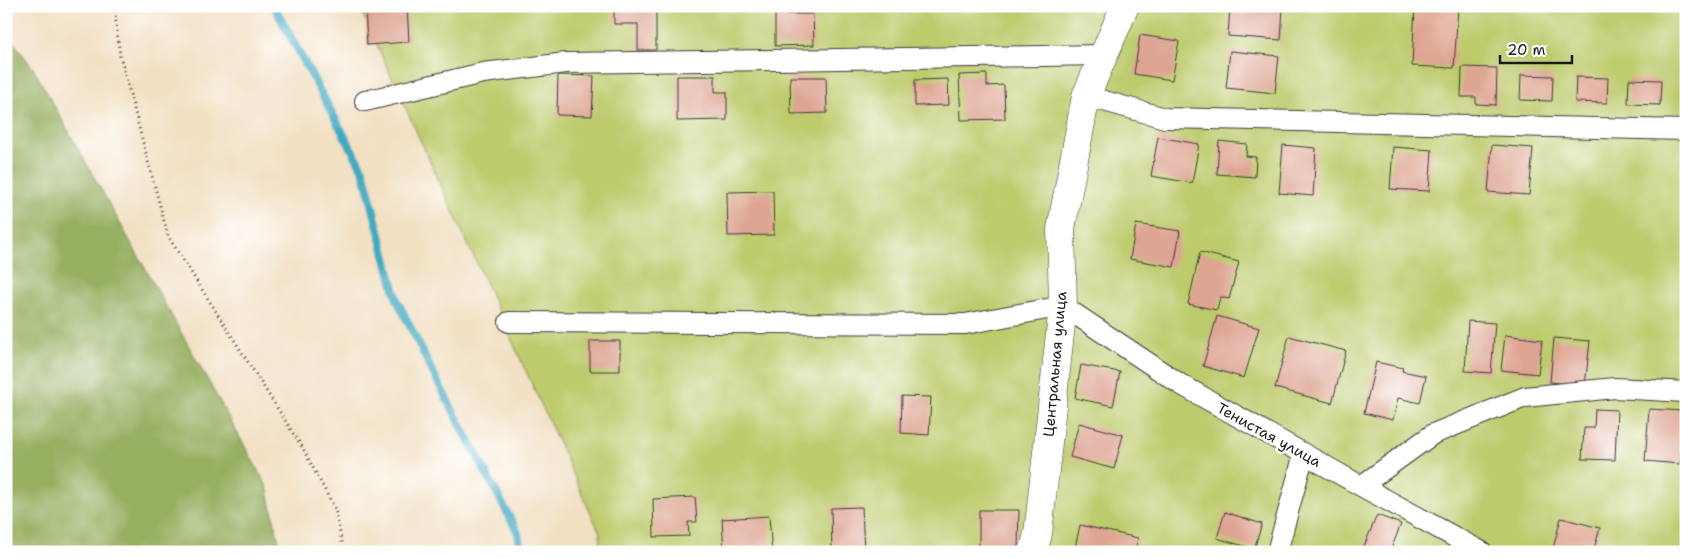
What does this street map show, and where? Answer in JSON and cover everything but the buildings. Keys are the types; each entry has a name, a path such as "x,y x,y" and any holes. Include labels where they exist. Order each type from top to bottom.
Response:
{"main road":[{"name":"Центральная улица","path":"1033,552 1038,534 1063,306 1061,229 1086,96 1125,6"}],"street":[{"path":"365,101 483,74 566,63 1103,55"},
{"path":"1086,96 1165,118 1686,130"},
{"path":"509,322 964,324 1063,306"},
{"name":"Тенистая улица","path":"1063,306 1180,384 1482,552"},
{"path":"1361,486 1433,434 1525,397 1615,388 1686,392"},
{"path":"1277,552 1304,454"}],"path":[{"path":"114,6 120,56 168,236 302,447 335,509 344,552"}],"green space":[{"path":"359,6 1686,6 1686,552 599,552 600,533"},
{"path":"6,32 33,68 267,486 281,552 6,552"}],"waterway":[{"path":"274,6 363,170 397,300 431,369 518,533 521,552"}]}
